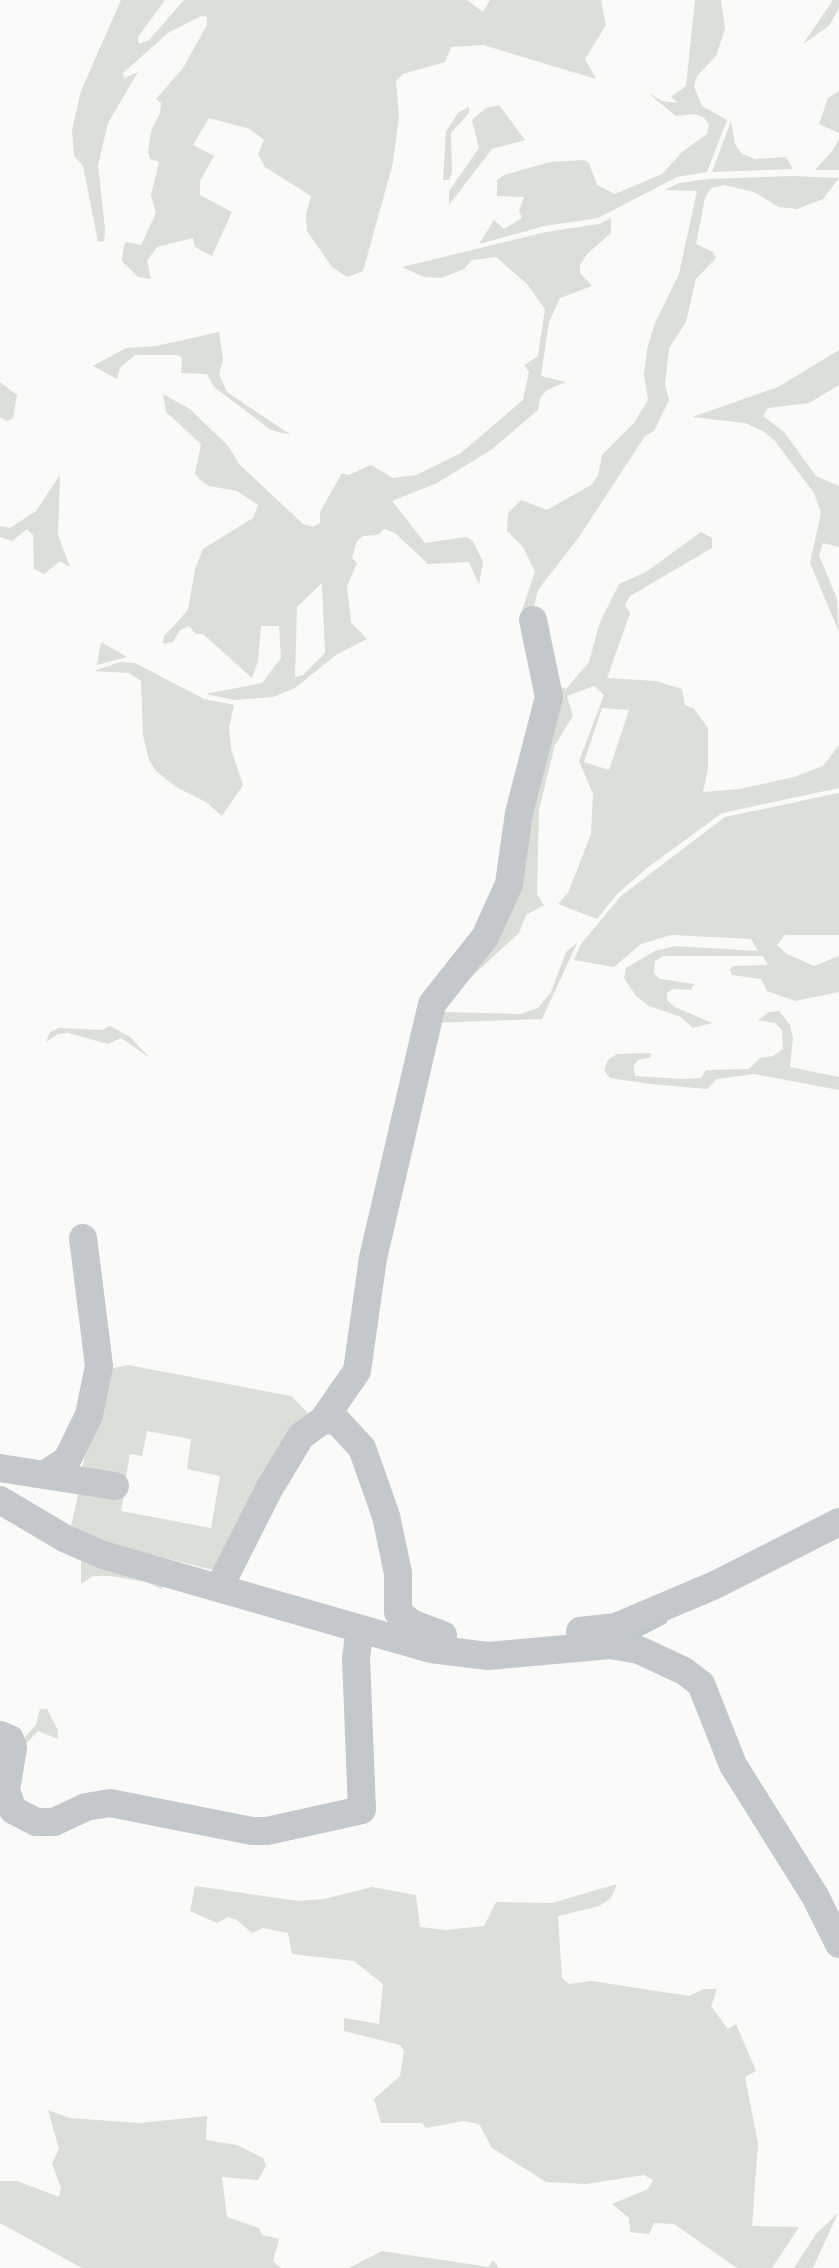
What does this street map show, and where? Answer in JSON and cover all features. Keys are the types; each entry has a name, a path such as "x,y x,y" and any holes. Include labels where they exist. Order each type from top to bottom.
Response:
{"street":[{"path":"220,1586 301,1436 323,1420 357,1371 373,1258 432,1004 485,937 509,884 519,813 549,697 533,620"},
{"path":"44,1475 67,1460 72,1451 89,1415 99,1366 83,1238"},
{"path":"323,1420 337,1421 362,1448 386,1516 395,1558 398,1612 411,1623 439,1635 481,1640 616,1627 715,1585 839,1522"},
{"path":"0,1468 115,1486"},
{"path":"0,1500 66,1539 103,1555 459,1655 540,1653 610,1645 639,1650 684,1671 701,1684 733,1765 815,1896 839,1944"},
{"path":"0,1735 10,1739 13,1748 6,1790 13,1810 36,1822 54,1822 86,1807 110,1803 242,1830 267,1831 362,1810 356,1658 360,1629"}],"shaded area":[{"path":"121,0 165,0 138,37 139,44 149,40 184,0 467,0 483,12 490,0 601,0 606,25 585,59 596,79 483,45 451,47 445,62 403,74 396,81 399,116 393,163 363,271 347,277 332,267 307,231 306,214 311,196 265,167 258,154 264,140 250,129 209,118 193,145 214,156 200,181 200,195 232,212 212,256 195,247 193,238 157,247 147,261 151,279 138,277 122,261 123,251 125,242 141,245 156,213 151,195 159,162 150,159 148,151 151,131 160,113 161,103 156,99 183,68 207,25 207,17 201,16 168,33 123,73 124,78 138,72 108,123 98,165 105,229 104,241 98,242 83,166 74,156 72,130 81,91"},
{"path":"695,0 721,0 725,29 716,56 697,76 694,87 702,106 727,120 707,172 677,177 598,218 545,226 479,244 494,220 504,229 522,218 519,211 524,197 497,196 497,180 504,175 550,162 584,160 589,163 597,185 615,194 662,174 682,152 707,134 709,124 703,117 694,114 676,116 648,93 662,101 678,103 671,97 686,86"},
{"path":"833,0 839,0 839,8 829,26 803,44"},
{"path":"839,91 839,133 819,124 828,98"},
{"path":"499,105 525,140 492,149 449,205 449,191 479,148 472,120 486,108"},
{"path":"469,107 469,113 451,133 452,172 449,180 443,180 446,131 459,112"},
{"path":"731,121 735,144 742,154 755,159 786,157 793,169 712,172"},
{"path":"839,138 839,170 815,170 833,150"},
{"path":"839,178 823,199 797,209 779,207 754,192 725,185 711,188 705,198 696,244 713,252 716,258 696,279 686,322 669,348 665,385 669,400 654,431 645,436 579,537 538,590 531,620 533,656 521,613 535,572 523,547 507,531 508,513 521,500 547,510 591,485 598,476 602,455 634,423 648,400 644,375 647,349 655,323 679,274 697,191 665,190 679,183 708,179"},
{"path":"611,218 611,233 587,254 580,265 580,273 592,286 560,298 549,322 541,376 566,382 547,390 540,398 538,410 491,450 437,483 392,501 425,543 466,537 473,541 483,562 479,585 469,562 428,564 395,533 384,529 378,535 363,536 357,541 352,558 357,563 347,586 351,622 367,639 336,655 295,688 273,697 234,700 206,694 262,683 281,658 279,626 261,626 258,661 252,678 203,634 196,634 189,626 180,630 173,642 163,644 164,636 188,610 195,569 203,549 253,518 258,505 237,491 209,486 199,479 195,473 201,444 166,412 163,394 190,409 228,446 240,465 303,524 313,527 320,523 320,512 342,473 349,475 371,465 393,478 416,475 461,453 523,400 529,372 524,365 538,356 545,309 527,284 496,257 472,260 464,269 441,278 424,277 402,267 546,232 599,224","holes":["322,583 325,653 303,675 295,677 297,607"]},
{"path":"219,332 223,360 219,374 227,392 291,435 271,430 214,387 207,374 181,373 182,358 177,355 135,355 120,368 117,379 93,366 126,348 156,346"},
{"path":"839,350 839,385 809,403 768,408 763,416 784,432 816,476 839,486 839,547 823,543 819,555 837,599 839,632 810,563 821,513 814,493 775,441 763,431 745,423 692,417 778,387"},
{"path":"0,382 17,395 13,418 7,421 0,417"},
{"path":"60,475 58,535 70,567 60,561 44,574 34,569 33,535 27,529 12,541 0,537 0,526 10,528 36,511"},
{"path":"701,532 712,538 712,548 630,596 625,605 630,613 607,678 656,681 682,689 685,705 694,709 708,728 708,769 703,792 740,789 794,777 823,766 839,745 839,788 722,813 647,868 617,894 597,919 558,904 568,893 591,834 593,794 579,761 604,695 594,686 567,696 573,716 555,745 539,810 537,894 544,905 526,915 519,933 468,980 561,687 566,689 589,662 600,622 619,584 646,572","holes":["602,708 629,710 609,770 584,762"]},
{"path":"101,642 127,657 97,665"},
{"path":"120,662 135,663 204,699 234,705 229,727 231,749 243,785 222,816 206,802 176,787 156,771 149,760 143,735 141,681 129,673 94,671"},
{"path":"839,793 839,935 785,935 777,945 787,954 814,966 839,956 839,992 795,1001 767,991 761,979 732,975 730,969 733,966 768,965 763,956 663,956 655,961 654,973 660,979 694,984 691,990 673,989 667,993 667,1000 675,1007 712,1023 693,1028 681,1017 649,1006 636,996 624,978 626,968 655,951 675,946 758,951 751,939 671,935 641,944 614,967 574,960 581,944 621,896 725,817"},
{"path":"577,943 542,1019 431,1023 442,1012 520,1014 538,1008 551,992 566,952"},
{"path":"779,1011 790,1025 793,1038 790,1067 839,1077 839,1090 754,1074 717,1079 707,1089 610,1078 604,1070 608,1060 617,1054 651,1053 651,1057 638,1060 634,1065 635,1076 701,1078 706,1070 749,1069 760,1058 773,1056 783,1049 782,1030 775,1023 758,1020 769,1012"},
{"path":"110,1026 130,1037 150,1058 121,1038 108,1044 68,1033 58,1034 46,1042 50,1032 59,1028 102,1030"},
{"path":"128,1365 291,1396 310,1415 221,1572 86,1538 71,1526 80,1486 124,1495 121,1511 211,1528 220,1476 187,1469 191,1439 147,1431 142,1456 130,1454 125,1482 81,1474 103,1370"},
{"path":"81,1558 161,1582 162,1589 146,1582 110,1576 93,1576 81,1584"},
{"path":"40,1709 47,1709 58,1730 58,1739 38,1731 23,1747 22,1740 36,1725"},
{"path":"617,1884 611,1898 599,1906 558,1916 562,1978 569,1984 592,1981 689,1996 704,1989 717,1989 711,2006 728,2029 736,2024 756,2071 745,2077 758,2143 752,2226 799,2227 772,2268 737,2268 674,2224 654,2223 649,2234 630,2232 629,2218 612,2204 648,2189 653,2180 644,2175 586,2184 546,2182 492,2148 479,2124 464,2121 426,2128 422,2123 381,2123 374,2099 400,2076 404,2051 400,2045 344,2031 344,2018 379,2024 383,1984 354,1961 292,1954 288,1933 263,1928 252,1933 237,1920 228,1917 217,1923 190,1911 195,1886 298,1901 324,1899 372,1887 416,1895 420,1927 446,1930 484,1926 496,1902 552,1903"},
{"path":"48,2110 69,2118 140,2123 207,2116 206,2140 237,2145 263,2158 266,2166 258,2180 222,2177 227,2217 259,2228 262,2235 279,2239 273,2261 281,2268 82,2268 0,2223 0,2181 17,2181 59,2197 61,2188 52,2163 59,2149"},
{"path":"838,2213 813,2268 794,2268 816,2234"},
{"path":"382,2251 489,2267 493,2260 499,2268 349,2268"}],"waterway":[{"path":"631,1638 664,1621"}]}
